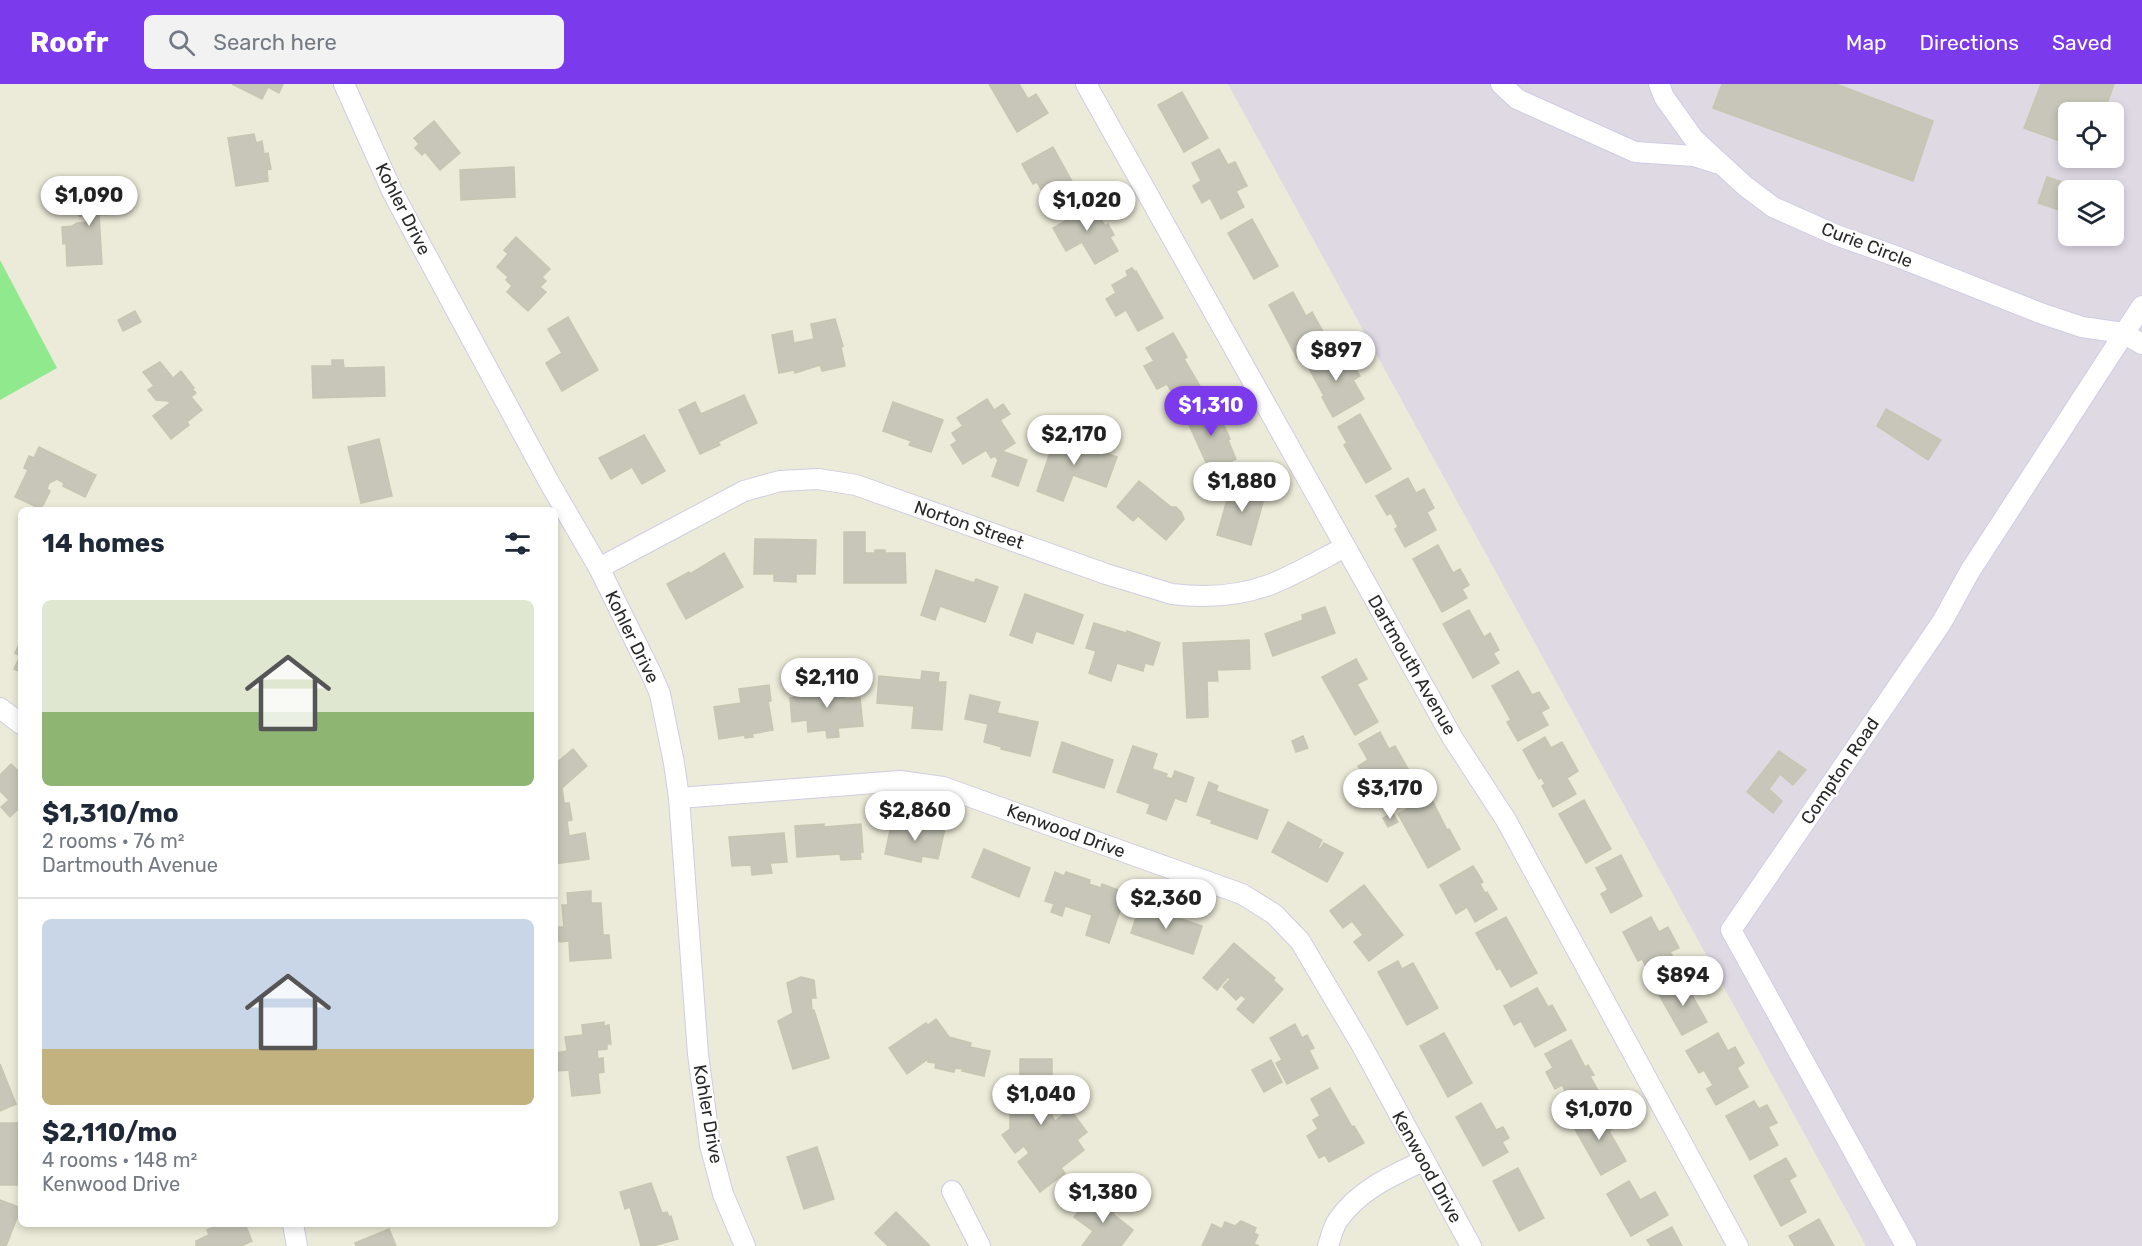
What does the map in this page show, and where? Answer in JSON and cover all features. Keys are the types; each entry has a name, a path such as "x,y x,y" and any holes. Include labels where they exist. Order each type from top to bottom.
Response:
{"street":[{"name":"Kohler Drive","path":"344,84 392,191 549,482 599,568 660,694 679,798 698,1054 711,1145 723,1194 745,1246"},
{"name":"Dartmouth Avenue","path":"1086,84 1452,737 1506,820 1738,1246"},
{"path":"1501,84 1517,99 1635,152 1694,156 1722,165"},
{"name":"Curie Circle","path":"1659,84 1664,97 1694,139 1744,186 1773,207 1836,235 1899,257 2043,314 2082,327 2123,333"},
{"name":"Compton Road","path":"1906,1246 1731,930 1942,622 1970,572 2142,306"},
{"path":"2123,333 2142,344"},
{"name":"Norton Street","path":"599,568 744,491 780,481 818,479 856,485 1172,594 1227,595 1269,585 1345,547"},
{"path":"0,708 18,722"},
{"name":"Kenwood Drive","path":"679,798 900,781 943,787 1242,894 1274,914 1300,941 1361,1044 1471,1246"},
{"path":"1328,1246 1337,1221 1355,1199 1380,1182 1423,1161"},
{"path":"952,1191 980,1246"},
{"path":"294,1227 297,1246"}],"shaded area":[{"path":"1228,84 2142,84 2142,1246 1866,1246"}],"green space":[{"path":"0,260 57,368 0,400"}],"building":[{"path":"232,84 283,84 279,93 268,87 262,99"},
{"path":"989,84 1019,84 1028,99 1036,94 1048,113 1017,132"},
{"path":"1722,84 1836,84 1933,121 1913,181 1713,108"},
{"path":"2041,84 2114,84 2108,102 2058,102 2058,140 2024,128"},
{"path":"1182,92 1208,138 1184,152 1158,105"},
{"path":"434,121 460,153 440,170 425,152 422,155 415,148 419,144 414,138"},
{"path":"254,134 256,143 262,141 264,154 268,153 271,169 267,170 268,181 236,186 228,138"},
{"path":"1053,147 1075,187 1048,202 1037,182 1033,184 1022,164"},
{"path":"1219,149 1228,165 1235,162 1247,186 1236,191 1244,207 1221,219 1210,198 1202,203 1193,186 1201,181 1192,163"},
{"path":"514,167 515,197 461,200 460,170"},
{"path":"2047,177 2058,181 2058,210 2038,203"},
{"path":"114,184 116,214 99,215 102,264 67,266 66,243 63,244 62,227 89,222 88,216 79,216 77,195 90,194 89,186"},
{"path":"1088,198 1105,226 1108,224 1114,235 1110,237 1118,251 1095,264 1082,242 1066,251 1053,228 1069,219 1065,211"},
{"path":"1252,219 1278,266 1254,279 1228,233"},
{"path":"516,237 550,269 542,277 546,281 540,287 546,292 528,311 507,292 512,286 506,280 508,277 497,267 508,254 504,250"},
{"path":"1132,268 1136,271 1163,318 1138,331 1126,310 1116,316 1106,299 1116,293 1112,285 1128,276 1126,271"},
{"path":"1293,292 1306,316 1312,312 1326,337 1319,340 1322,345 1297,358 1269,305"},
{"path":"135,311 141,322 123,331 118,320"},
{"path":"568,317 598,370 562,391 546,363 562,353 548,329"},
{"path":"835,319 843,346 841,347 845,366 822,371 820,365 795,373 794,370 779,373 772,335 792,331 794,343 814,339 811,324"},
{"path":"1173,333 1187,357 1184,359 1204,393 1180,406 1167,384 1157,389 1144,366 1154,361 1146,348"},
{"path":"1334,348 1345,367 1352,363 1360,376 1353,380 1364,399 1333,417 1306,363"},
{"path":"332,360 343,360 344,368 384,367 385,396 313,398 312,366 332,366"},
{"path":"160,362 173,378 181,371 196,393 191,397 202,410 187,422 189,425 171,439 153,416 170,403 156,400 148,390 154,386 143,372"},
{"path":"744,395 757,423 718,442 720,445 700,454 679,410 695,402 701,414"},
{"path":"987,399 994,410 1003,404 1010,414 1000,420 1015,443 1002,451 1027,460 1018,486 992,476 998,460 995,456 991,458 986,450 963,464 951,445 957,441 952,433 963,426 957,418"},
{"path":"893,402 943,420 931,452 909,445 911,441 883,431"},
{"path":"1214,403 1236,459 1210,471 1185,416"},
{"path":"1886,409 1941,440 1928,460 1877,426"},
{"path":"1360,414 1391,469 1366,483 1344,445 1347,443 1338,427"},
{"path":"1057,432 1079,440 1078,443 1117,457 1106,487 1073,475 1063,501 1037,491"},
{"path":"644,435 665,471 642,484 632,467 611,479 599,458"},
{"path":"379,439 392,496 361,503 348,447"},
{"path":"39,447 96,475 85,497 63,486 64,483 57,479 49,483 47,489 50,491 42,507 37,507 15,497 28,470 24,468 29,456 34,458"},
{"path":"1408,478 1416,493 1424,489 1434,508 1427,512 1436,530 1405,547 1395,529 1398,527 1391,513 1387,515 1376,496"},
{"path":"1139,481 1171,507 1176,507 1181,512 1184,519 1166,540 1138,516 1133,521 1117,507"},
{"path":"1232,483 1250,488 1251,484 1267,488 1251,545 1217,535"},
{"path":"844,532 865,532 865,553 885,550 885,553 905,553 906,583 844,583"},
{"path":"755,539 816,540 815,574 796,574 796,582 774,581 774,574 754,574"},
{"path":"1438,545 1453,573 1460,569 1469,585 1462,589 1467,598 1442,612 1413,559"},
{"path":"724,553 743,587 686,619 667,584 689,572 690,574"},
{"path":"936,570 974,583 976,579 998,587 985,622 940,606 935,620 921,615"},
{"path":"1025,594 1083,615 1073,644 1036,631 1032,643 1010,635"},
{"path":"1325,607 1335,633 1273,656 1265,634 1303,620 1302,615"},
{"path":"1469,610 1484,637 1490,633 1499,650 1493,653 1499,663 1473,678 1443,624"},
{"path":"1094,623 1126,633 1127,631 1160,643 1153,665 1145,663 1143,671 1117,663 1111,681 1089,673 1096,651 1086,648"},
{"path":"1249,640 1250,669 1217,670 1218,681 1207,681 1208,717 1187,718 1183,643"},
{"path":"1356,659 1367,679 1357,684 1378,722 1355,735 1322,677"},
{"path":"922,671 939,673 938,682 946,682 942,730 912,728 914,706 877,703 879,676 921,680"},
{"path":"1518,671 1532,695 1539,692 1549,708 1541,712 1548,725 1518,741 1507,722 1511,720 1492,686"},
{"path":"824,681 844,686 845,699 860,698 863,726 838,728 839,737 827,738 826,730 808,732 807,720 792,722 790,698 804,696 803,690"},
{"path":"769,685 771,701 768,701 773,730 752,734 753,737 745,738 745,735 719,739 714,707 741,703 739,689"},
{"path":"970,695 1000,702 997,713 1038,722 1030,756 984,742 988,724 965,719"},
{"path":"1380,732 1389,749 1395,746 1420,790 1394,804 1384,788 1374,794 1358,766 1368,760 1359,744"},
{"path":"1303,736 1308,748 1296,752 1292,741"},
{"path":"1545,737 1551,748 1562,742 1578,771 1567,778 1576,794 1553,807 1542,786 1545,784 1541,777 1539,779 1523,750"},
{"path":"1062,742 1113,760 1104,788 1053,772"},
{"path":"1133,746 1157,754 1152,769 1167,774 1166,777 1172,779 1175,771 1194,778 1186,802 1175,798 1166,820 1147,813 1150,804 1117,792"},
{"path":"573,749 587,766 562,788 564,803 569,803 572,820 567,821 569,836 585,833 589,859 558,864 558,762"},
{"path":"1779,751 1806,770 1793,785 1780,774 1769,789 1782,801 1773,813 1747,792"},
{"path":"11,764 18,771 18,809 10,817 1,807 9,800 0,791 0,775"},
{"path":"1209,782 1218,786 1216,791 1268,810 1257,839 1211,823 1212,820 1197,815"},
{"path":"1430,796 1447,830 1449,829 1460,849 1428,868 1398,814"},
{"path":"1584,800 1611,849 1586,863 1559,814"},
{"path":"1393,813 1398,822 1388,827 1383,818"},
{"path":"901,822 923,827 924,824 945,828 938,859 922,856 921,862 885,854 891,826 900,828"},
{"path":"1288,822 1322,840 1318,848 1320,849 1324,843 1343,853 1327,882 1272,852"},
{"path":"824,824 824,827 861,824 863,852 860,852 861,859 841,860 840,854 797,857 795,826"},
{"path":"784,833 787,862 770,863 772,873 752,875 751,865 732,866 729,837"},
{"path":"984,849 1030,868 1019,897 972,877"},
{"path":"1621,855 1642,896 1611,913 1601,894 1608,890 1596,868"},
{"path":"1473,866 1483,882 1480,884 1485,893 1487,892 1497,909 1475,922 1467,907 1456,914 1440,885"},
{"path":"1055,872 1064,876 1066,872 1090,880 1089,884 1101,888 1102,884 1126,893 1109,943 1086,935 1092,915 1065,906 1062,916 1051,912 1054,904 1045,901"},
{"path":"1364,885 1403,935 1369,961 1354,942 1363,935 1352,921 1343,928 1330,911"},
{"path":"591,891 591,903 601,903 603,935 609,935 611,958 570,961 569,941 558,940 558,927 564,927 562,905 568,905 567,893"},
{"path":"1140,905 1202,926 1193,954 1131,933"},
{"path":"1506,917 1537,973 1511,987 1500,968 1497,970 1476,933"},
{"path":"1651,917 1659,932 1668,927 1679,948 1670,952 1676,962 1650,975 1642,959 1638,961 1623,932"},
{"path":"1234,943 1275,978 1273,980 1283,989 1253,1023 1237,1009 1246,999 1241,995 1236,1000 1223,987 1230,979 1228,977 1217,990 1203,978"},
{"path":"1398,961 1402,969 1413,963 1438,1008 1407,1025 1378,972"},
{"path":"801,977 814,980 816,998 811,998 812,1010 814,1010 829,1058 793,1069 778,1021 793,1013 787,983"},
{"path":"1683,979 1707,1022 1682,1035 1658,993"},
{"path":"1537,988 1548,1007 1552,1005 1566,1030 1535,1047 1521,1021 1514,1025 1504,1006"},
{"path":"936,1019 949,1037 971,1043 970,1047 990,1051 984,1076 962,1071 963,1069 955,1068 954,1072 935,1068 936,1063 928,1062 928,1059 907,1074 889,1048 926,1023 928,1025"},
{"path":"604,1022 604,1026 609,1025 611,1044 607,1044 607,1049 597,1050 598,1059 603,1058 604,1072 598,1073 600,1093 572,1096 569,1070 558,1071 558,1053 567,1051 565,1037 583,1035 582,1025"},
{"path":"1295,1024 1302,1038 1307,1035 1314,1048 1309,1050 1318,1068 1287,1084 1276,1063 1282,1060 1270,1038"},
{"path":"1444,1033 1472,1083 1448,1097 1420,1046"},
{"path":"1718,1033 1728,1051 1735,1047 1744,1063 1737,1068 1748,1087 1716,1105 1707,1089 1713,1085 1704,1070 1699,1073 1686,1051"},
{"path":"1571,1040 1585,1067 1588,1065 1594,1075 1590,1076 1602,1098 1576,1112 1562,1085 1555,1089 1546,1072 1553,1068 1545,1054"},
{"path":"1020,1059 1052,1059 1052,1116 1055,1121 1070,1109 1087,1132 1077,1140 1084,1150 1061,1168 1065,1173 1040,1192 1018,1162 1029,1153 1024,1146 1015,1153 1002,1135 1010,1129 1010,1093 1020,1087"},
{"path":"1271,1060 1282,1082 1264,1092 1252,1070"},
{"path":"0,1064 16,1104 0,1111"},
{"path":"1330,1088 1364,1143 1329,1162 1325,1155 1319,1158 1307,1136 1318,1129 1313,1120 1320,1116 1311,1099"},
{"path":"1754,1101 1759,1109 1767,1105 1777,1123 1768,1127 1778,1145 1750,1160 1726,1116"},
{"path":"1481,1103 1496,1130 1503,1127 1509,1138 1502,1142 1508,1152 1483,1166 1456,1117"},
{"path":"1602,1107 1614,1128 1609,1131 1626,1161 1601,1175 1572,1124"},
{"path":"0,1123 18,1123 18,1185 0,1185"},
{"path":"817,1147 834,1199 804,1209 787,1157"},
{"path":"1786,1158 1796,1176 1789,1180 1806,1212 1781,1226 1754,1176"},
{"path":"1518,1168 1544,1218 1519,1231 1493,1181"},
{"path":"1629,1181 1640,1200 1655,1192 1668,1215 1631,1236 1607,1194"},
{"path":"651,1183 662,1213 667,1212 669,1217 671,1216 678,1239 653,1246 641,1246 630,1207 625,1209 620,1192"},
{"path":"1105,1196 1119,1206 1113,1214 1133,1230 1121,1246 1082,1246 1093,1231 1074,1217 1090,1197 1099,1203"},
{"path":"0,1200 18,1207 18,1216 6,1246 0,1246"},
{"path":"896,1212 930,1246 888,1246 875,1233"},
{"path":"1819,1219 1834,1246 1795,1246 1789,1236"},
{"path":"1241,1221 1256,1228 1254,1233 1258,1235 1254,1244 1259,1246 1202,1246 1212,1224 1222,1229 1225,1222 1235,1226"},
{"path":"214,1227 246,1227 252,1241 241,1246 196,1246 196,1241 209,1235 207,1230"},
{"path":"1672,1227 1682,1246 1651,1246 1647,1240"},
{"path":"389,1229 396,1246 356,1246 355,1243"}]}
